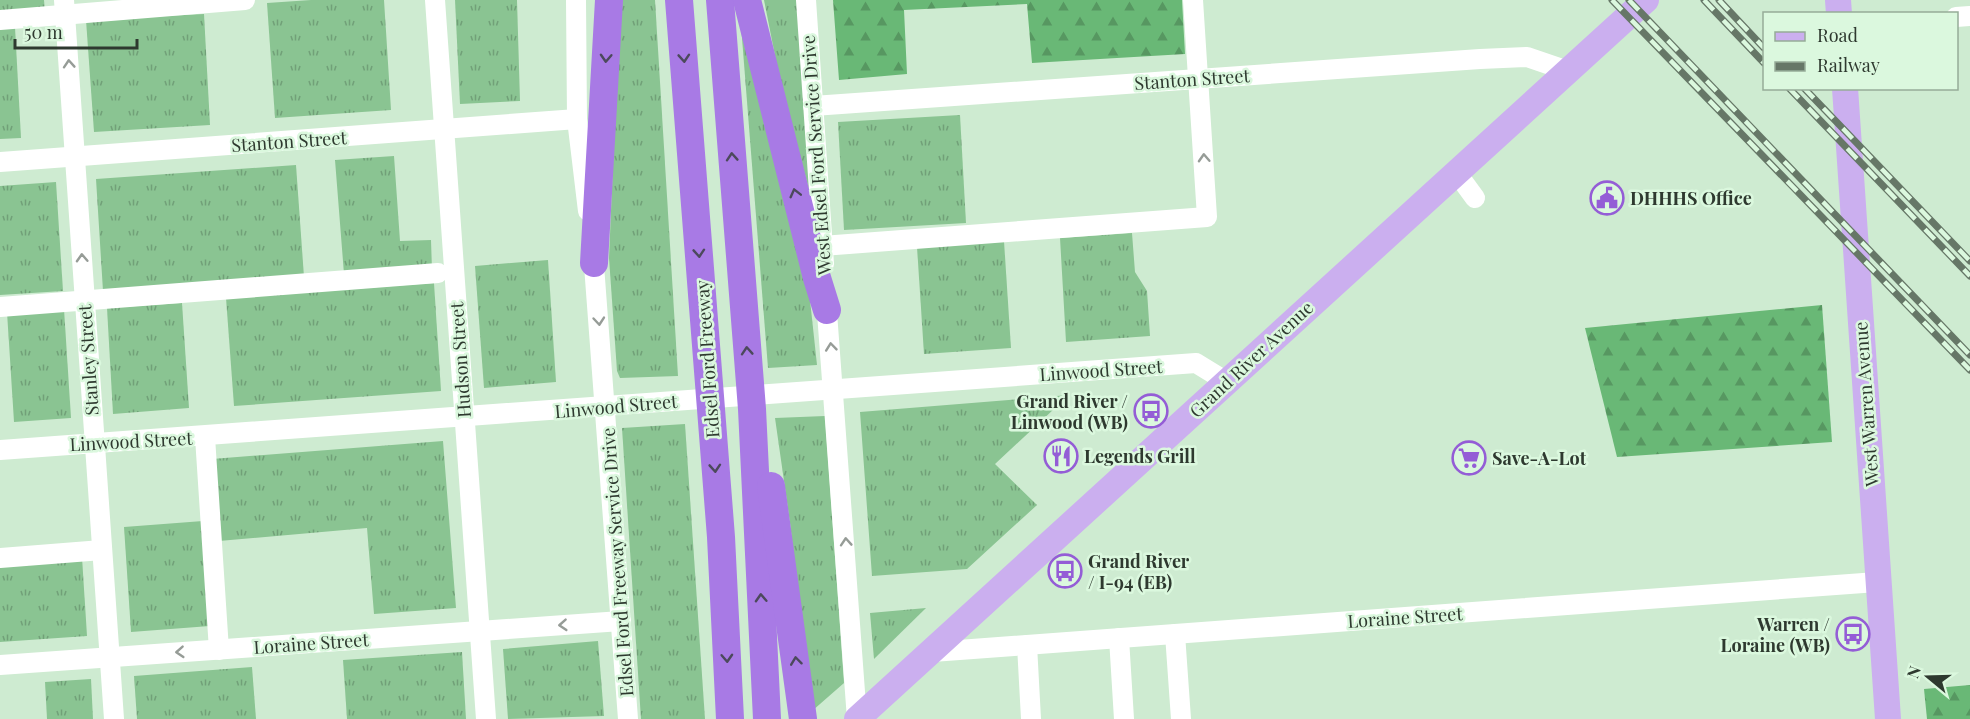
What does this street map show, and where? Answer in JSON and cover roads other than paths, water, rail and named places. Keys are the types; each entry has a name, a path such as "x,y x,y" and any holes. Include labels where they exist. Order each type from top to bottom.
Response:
{"highway":[{"path":"594,263 609,0"},
{"name":"Edsel Ford Freeway","path":"679,0 721,537 730,719"},
{"path":"720,0 752,409 767,719"},
{"path":"747,0 814,267 827,310"},
{"path":"752,409 771,482 803,719"}],"main road":[{"name":"Grand River Avenue","path":"857,719 1646,0"},
{"name":"West Warren Avenue","path":"1845,90 1887,719"}],"street":[{"path":"0,21 65,8 245,0"},
{"name":"Hudson Street","path":"435,0 486,719"},
{"name":"Edsel Ford Freeway Service Drive","path":"576,0 577,119 594,263 607,407 628,719"},
{"name":"West Edsel Ford Service Drive","path":"806,0 827,310"},
{"path":"822,246 1207,217 1200,78 1193,0"},
{"name":"Stanley Street","path":"65,8 114,719"},
{"name":"Stanton Street","path":"813,106 1527,57 1568,71"},
{"name":"Stanton Street","path":"0,162 577,119"},
{"path":"1456,172 1474,198"},
{"path":"0,307 438,273"},
{"path":"827,310 857,719"},
{"name":"Linwood Street","path":"0,450 1196,363 1227,382"},
{"path":"205,436 219,650"},
{"path":"0,558 102,550"},
{"name":"Loraine Street","path":"932,652 1877,582"},
{"name":"Loraine Street","path":"0,665 621,621"},
{"path":"1175,634 1181,719"},
{"path":"1119,638 1124,719"},
{"path":"1026,645 1031,719"}],"railway":[{"path":"1612,0 1970,370"},
{"path":"1629,0 1970,355"},
{"path":"1704,0 1763,62"},
{"path":"1719,0 1763,47"},
{"path":"1791,90 1970,276"},
{"path":"1806,90 1970,261"}],"place":[{"name":"DHHHS Office","path":"1607,198"},
{"name":"Grand River / Linwood (WB)","path":"1151,411"},
{"name":"Legends Grill","path":"1061,456"},
{"name":"Save-A-Lot","path":"1469,458"},
{"name":"Grand River / I-94 (EB)","path":"1065,571"},
{"name":"Warren / Loraine (WB)","path":"1853,634"}]}
